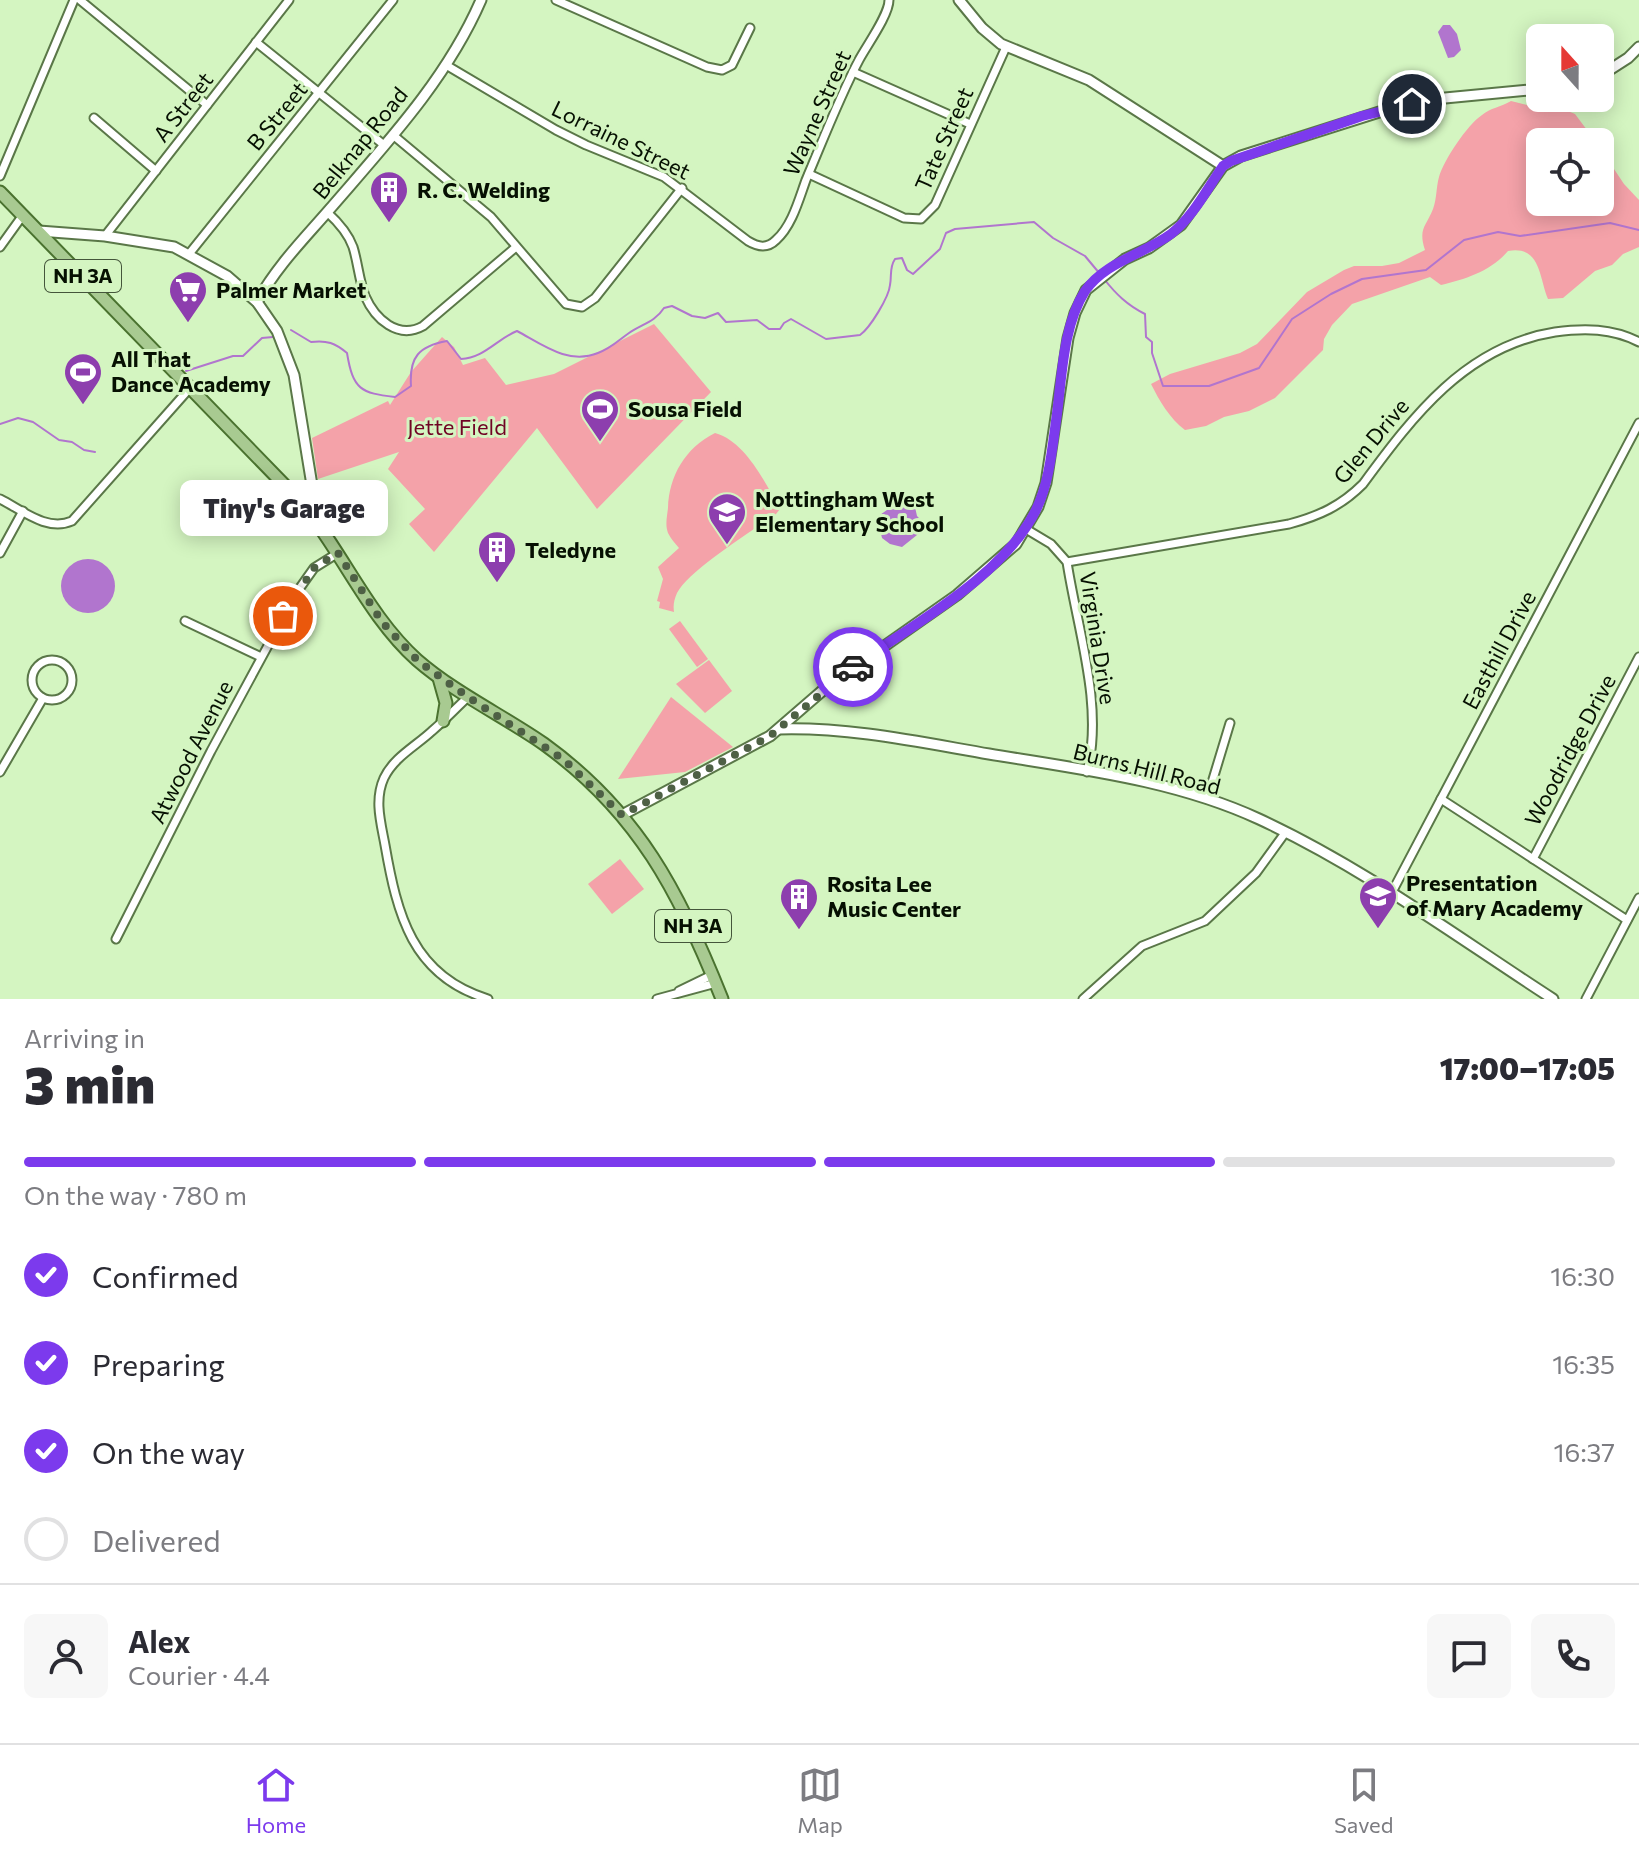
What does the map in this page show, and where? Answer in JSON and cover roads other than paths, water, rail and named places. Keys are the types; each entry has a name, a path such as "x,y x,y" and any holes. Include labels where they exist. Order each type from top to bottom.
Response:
{"main road":[{"name":"NH 3A","path":"0,192 318,522 382,622 418,661 563,759 622,815 669,882 691,922 722,999"},
{"path":"439,677 446,703 443,721"}],"street":[{"path":"0,176 77,0 207,105"},
{"name":"A Street","path":"105,236 289,0"},
{"name":"B Street","path":"189,254 393,0"},
{"name":"Belknap Road","path":"257,302 275,272 393,135 446,65 481,0"},
{"path":"556,0 707,67 722,70 732,65 750,28"},
{"name":"Wayne Street","path":"776,241 782,234 853,72 889,10 889,0"},
{"path":"959,0 982,28 1006,47 1089,80 1223,166"},
{"path":"256,42 384,145"},
{"name":"Tate Street","path":"809,174 904,218 921,219 935,205 1006,47"},
{"path":"1614,67 1639,47"},
{"name":"Lorraine Street","path":"446,65 556,130 664,177 754,245 769,246 776,241"},
{"path":"853,72 970,124"},
{"path":"622,815 779,729 829,685 957,595 1004,557 1026,529 1046,483 1068,338 1086,290 1108,271 1181,225 1223,166 1241,156 1395,107 1474,94 1526,90"},
{"path":"94,118 156,171"},
{"path":"393,135 491,217 559,298 566,304 582,307 595,298 682,188"},
{"path":"327,212 343,229 353,247 369,303 385,322 407,333 423,326 516,247"},
{"path":"0,247 23,215"},
{"path":"39,231 155,243 189,254 227,276 257,302 277,331 294,375 318,522"},
{"name":"Glen Drive","path":"1067,562 1289,524 1322,514 1351,496 1363,484 1427,403 1495,351 1536,336 1579,329 1613,332 1639,342"},
{"path":"0,499 55,525 72,521 190,388"},
{"name":"Easthill Drive","path":"1391,894 1639,423"},
{"path":"0,553 23,511"},
{"name":"Virginia Drive","path":"1026,529 1051,544 1067,562 1093,721 1087,772"},
{"name":"Atwood Avenue","path":"116,939 261,657 307,577 321,563 338,553"},
{"path":"185,621 261,657"},
{"name":"Woodridge Drive","path":"1533,859 1639,657"},
{"path":"49,661 61,663 70,672 70,688 58,699 43,698 33,685 35,669 49,661"},
{"path":"468,697 389,770 379,794 379,813 394,895 413,942 441,975 461,988 488,999"},
{"path":"0,772 43,698"},
{"path":"1207,799 1230,723"},
{"name":"Burns Hill Road","path":"779,729 871,734 1158,785 1207,799 1335,859 1553,999"},
{"path":"1441,799 1627,920"},
{"path":"1083,999 1142,946 1190,928 1212,915 1256,873 1285,833"},
{"path":"1586,999 1639,898"},
{"path":"657,999 694,990 714,979"}],"waterway":[{"path":"291,330 311,342 326,342 339,347 347,353 352,375 360,387 374,394 395,397 411,386 412,367 418,354 437,343 447,341 461,359 469,358 517,331 556,352 587,356 606,349 652,320 664,308 672,306 692,316 705,318 718,313 726,322 757,320 769,329 780,329 791,319 826,339 860,335 874,319 886,297 895,259 902,258 907,270 913,274 940,249 946,233 955,229 1034,222 1053,238 1085,256 1100,274"},
{"path":"1104,279 1122,299 1145,314 1146,337 1152,342 1152,353 1163,386 1209,386 1259,368 1292,319 1331,294 1362,279 1426,270 1464,240 1498,232 1520,236 1610,223 1639,230"},
{"path":"186,371 233,356 243,356 262,338 273,337"},
{"path":"0,424 18,418 33,422 59,440 95,452"}],"place":[{"name":"R. C. Welding","path":"389,224"},
{"name":"Palmer Market","path":"188,324"},
{"name":"All That Dance Academy","path":"83,406"},
{"name":"Sousa Field","path":"600,443"},
{"name":"Nottingham West Elementary School","path":"727,546"},
{"name":"Teledyne","path":"497,584"},
{"name":"Tiny's Garage","path":"283,616"},
{"name":"Presentation of Mary Academy","path":"1378,930"},
{"name":"Rosita Lee Music Center","path":"799,931"}],"park label":[{"name":"Jette Field","path":"457,427"}]}
